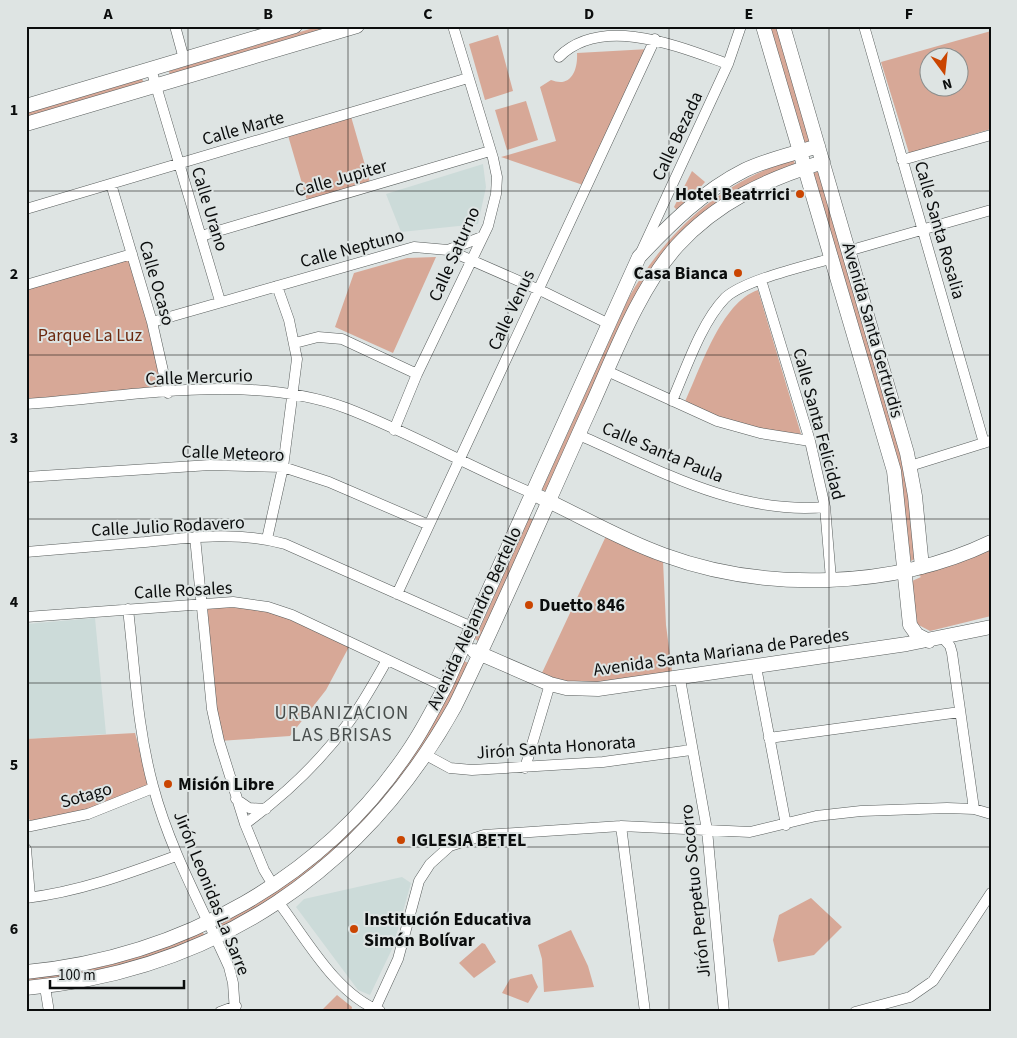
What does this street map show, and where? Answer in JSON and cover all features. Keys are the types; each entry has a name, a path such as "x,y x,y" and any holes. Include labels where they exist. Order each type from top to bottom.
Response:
{"main road":[{"path":"26,124 357,26"},
{"name":"Avenida Santa Gertrudis","path":"763,26 894,470 910,625 916,635 929,641"},
{"name":"Avenida Santa Gertrudis","path":"783,26 910,466 922,567"},
{"path":"26,106 290,27"},
{"name":"Avenida Alejandro Bertello","path":"26,972 81,964 130,953 208,923 273,885 330,840 382,786 412,746 445,687 639,257 670,224 713,188 753,167 818,146"},
{"name":"Avenida Alejandro Bertello","path":"26,988 79,982 136,969 216,938 279,903 332,862 354,841 395,796 426,755 455,706 646,292 677,246 717,210 736,197 771,179 822,162"},
{"path":"532,494 663,555 743,575 798,580 831,579 905,571 922,567 991,542"},
{"name":"Avenida Santa Mariana de Paredes","path":"464,646 550,684 566,688 598,689 680,678 757,671 929,641 991,627"}],"street":[{"path":"175,26 184,59"},
{"name":"Calle Saturno","path":"394,430 418,374 482,238 496,194 496,176 490,150 453,26"},
{"name":"Calle Bezada","path":"639,257 728,64 741,26"},
{"name":"Calle Santa Rosalia","path":"864,26 922,230 988,442"},
{"path":"559,57 569,48 598,39 622,36 656,39 728,64"},
{"name":"Calle Venus","path":"397,594 656,39"},
{"name":"Calle Urano","path":"151,69 220,301"},
{"name":"Calle Marte","path":"26,209 468,78"},
{"path":"902,160 991,135"},
{"name":"Calle Jupiter","path":"201,236 490,150"},
{"name":"Calle Ocaso","path":"111,184 152,322 168,393"},
{"path":"848,251 990,213"},
{"path":"448,250 482,238"},
{"name":"Calle Neptuno","path":"152,322 414,247 448,250 609,324"},
{"path":"26,285 132,254"},
{"path":"672,401 716,311 726,297 744,286 833,258"},
{"name":"Calle Santa Felicidad","path":"761,280 810,441 825,507 831,579"},
{"path":"267,539 283,467 297,359 295,344 277,286"},
{"path":"295,344 318,337 342,339 418,374"},
{"path":"608,371 717,421 742,429 810,441"},
{"name":"Calle Mercurio","path":"26,404 209,389 253,390 293,395 345,408 532,494"},
{"name":"Calle Santa Paula","path":"579,434 678,480 714,492 777,507 825,507"},
{"path":"910,466 988,442"},
{"name":"Calle Meteoro","path":"26,477 210,465 283,467 329,482 429,526"},
{"name":"Calle Julio Rodavero","path":"26,552 196,537 238,535 267,539 285,544 472,628"},
{"path":"196,537 212,709 223,758 236,799 264,870 273,885"},
{"name":"Calle Rosales","path":"26,617 233,602 268,608 292,615 445,687"},
{"name":"Jirón Leonidas La Sarre","path":"128,609 141,737 153,788 176,856 229,967 235,1009"},
{"path":"944,638 950,646 952,653 974,809"},
{"path":"245,824 284,795 328,749 350,721 387,660"},
{"path":"757,671 786,825"},
{"name":"Jirón Perpetuo Socorro","path":"680,678 691,750 707,830 724,1012"},
{"path":"525,768 550,684"},
{"path":"770,738 960,712"},
{"name":"Jirón Santa Honorata","path":"426,755 444,765 459,770 525,768 603,762 691,750"},
{"name":"Sotago","path":"26,827 88,814 153,788"},
{"path":"236,799 248,808 266,809"},
{"path":"279,903 342,987 353,997 378,1011 398,959 419,880 430,864 450,846 484,835 621,826 750,832 839,813 947,808 974,809 991,814"},
{"path":"621,826 645,1012"},
{"path":"26,849 28,897 75,889 117,878 176,856"},
{"path":"855,1012 910,997 928,986 942,970 991,893"},
{"path":"45,986 49,1012"},
{"path":"220,1012 235,1009"}],"shaded area":[{"path":"483,164 486,187 478,224 401,232 386,194"},
{"path":"95,618 106,734 26,739 26,624"},
{"name":"Institución Educativa Simón Bolívar","path":"402,877 411,883 393,947 370,995 358,990 296,907 304,899"}],"green space":[{"path":"320,26 352,26 171,81 169,71"},
{"path":"768,26 778,26 814,140 809,144 802,142"},
{"path":"991,31 991,129 909,153 881,62 920,51 920,98 970,98 970,48 931,48"},
{"path":"498,35 513,91 485,100 469,44"},
{"path":"649,49 583,185 501,157 556,141 540,87 551,80 564,82 572,76 576,66 577,53"},
{"path":"142,77 144,87 26,118 26,111"},
{"path":"526,101 538,140 507,150 495,110"},
{"path":"350,113 371,186 308,204 287,132"},
{"path":"794,160 795,167 771,176 660,260 551,492 542,490 628,299 642,275 677,232 719,196 742,181 767,169"},
{"path":"692,171 705,182 679,212 674,207"},
{"path":"821,171 904,464 918,557 911,561 896,459 813,173"},
{"name":"Parque La Luz","path":"132,254 168,393 26,404 26,285"},
{"path":"436,257 393,353 335,327 354,273 407,258"},
{"path":"758,290 801,434 759,430 716,419 684,404 713,339 723,322 733,308 745,297"},
{"path":"529,518 538,522 481,643 475,639"},
{"path":"606,536 663,561 666,625 672,671 669,673 593,683 574,683 541,675"},
{"path":"991,548 991,616 930,631 915,623 912,581 921,577 918,574"},
{"path":"203,603 268,607 351,643 326,690 290,736 219,741"},
{"path":"462,660 472,665 434,736 368,824 292,888 223,930 219,922 367,808"},
{"path":"135,733 149,785 89,810 32,822 29,819 26,739"},
{"path":"811,898 842,927 814,955 778,962 773,940 779,915"},
{"path":"201,930 205,936 141,963 26,984 26,975"},
{"path":"571,930 588,966 594,987 544,992 542,959 538,945"},
{"path":"482,943 485,944 496,962 474,978 459,963"},
{"path":"532,974 538,987 528,1003 502,993 510,979"},
{"path":"337,995 352,1007 351,1012 320,1012"}],"place":[{"name":"Hotel Beatrrici","path":"800,194"},
{"name":"Casa Bianca","path":"738,273"},
{"name":"Duetto 846","path":"529,605"},
{"name":"Misión Libre","path":"168,784"},
{"name":"IGLESIA BETEL","path":"401,840"},
{"name":"Institución Educativa Simón Bolívar","path":"354,929"}],"district":[{"name":"URBANIZACION LAS BRISAS","path":"342,723"}]}
